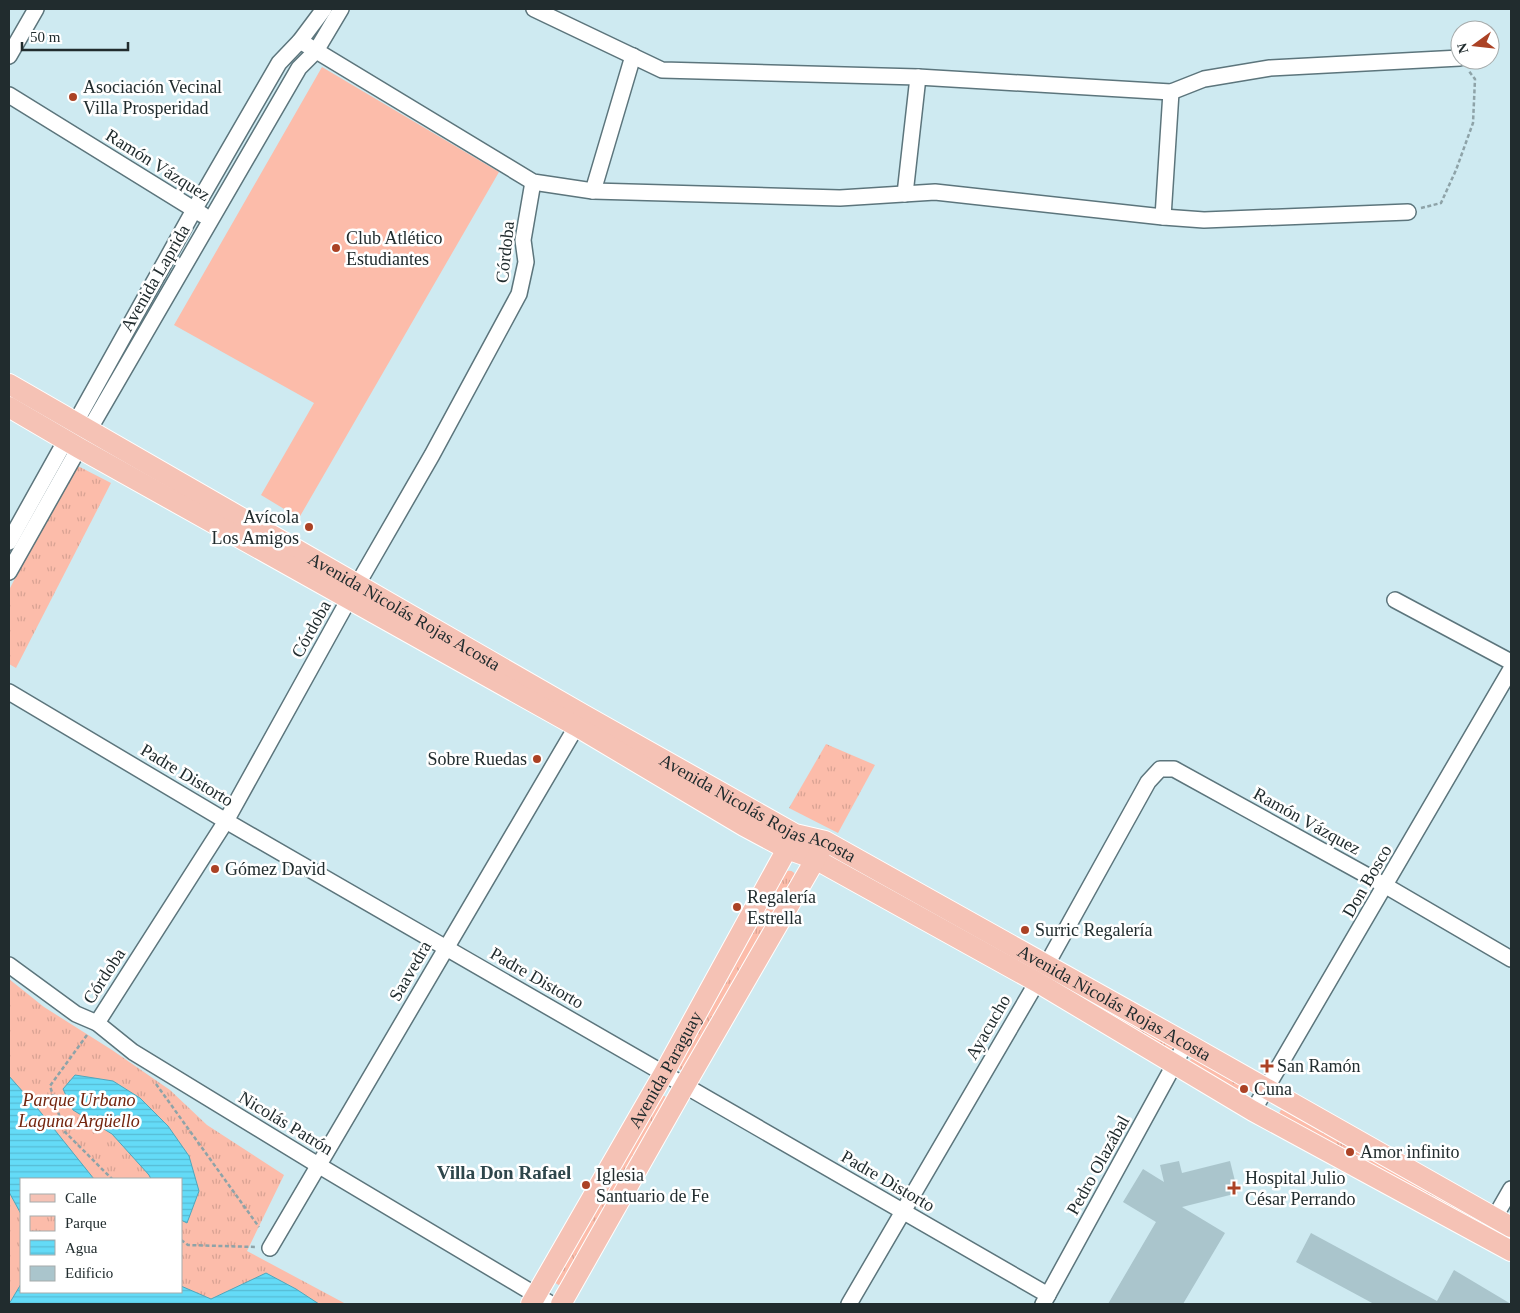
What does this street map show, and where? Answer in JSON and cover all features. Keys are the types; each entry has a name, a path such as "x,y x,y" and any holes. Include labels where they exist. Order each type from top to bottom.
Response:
{"main road":[{"name":"Avenida Nicolás Rojas Acosta","path":"9,384 83,426 354,591 791,841 815,859 1041,973 1186,1043 1503,1223"},
{"name":"Avenida Nicolás Rojas Acosta","path":"9,408 73,444 354,591"},
{"name":"Avenida Nicolás Rojas Acosta","path":"791,841 825,841 1041,973 1174,1065 1511,1252"},
{"name":"Avenida Paraguay","path":"539,1301 791,841"},
{"name":"Avenida Paraguay","path":"561,1304 825,841"}],"street":[{"path":"9,56 36,9"},
{"name":"Avenida Laprida","path":"9,572 194,210 279,63 300,42 324,9"},
{"name":"Avenida Laprida","path":"83,426 210,220 299,68 316,51 341,9"},
{"path":"534,9 662,70 918,77 1171,92 1204,79 1270,68 1450,62"},
{"path":"300,42 533,182 593,191 840,198 935,192 1204,220 1408,212"},
{"path":"593,191 633,56"},
{"path":"905,194 918,77"},
{"path":"1163,217 1171,92"},
{"name":"Ramón Vázquez","path":"9,95 210,220"},
{"name":"Córdoba","path":"97,1023 226,821 432,455 519,294 526,262 523,240 533,182"},
{"name":"Avenida Laprida","path":"9,542 73,444"},
{"path":"1395,600 1511,662"},
{"name":"Don Bosco","path":"1254,1111 1511,669"},
{"name":"Padre Distorto","path":"9,692 226,821 902,1211 1045,1300"},
{"name":"Saavedra","path":"270,1248 580,720"},
{"name":"Ramón Vázquez","path":"1160,769 1174,769 1386,886 1511,960"},
{"name":"Ayacucho","path":"849,1304 1041,973 1148,782 1160,769"},
{"name":"Nicolás Patrón","path":"9,965 76,1014 97,1023 133,1052 539,1301"},
{"name":"Pedro Olazábal","path":"1045,1300 1186,1043"},
{"path":"1484,1236 1503,1223 1511,1189"}],"path":[{"path":"1408,212 1441,202 1456,170 1473,123 1474,79 1468,70"},
{"path":"97,1023 50,1086 64,1131 111,1178"},
{"path":"154,1082 258,1227"},
{"path":"182,1241 188,1245 270,1248"}],"green space":[{"name":"Club Atlético Estudiantes","path":"322,67 499,172 299,518 261,495 314,403 174,325"},
{"path":"74,464 111,483 16,668 9,664 9,590"},
{"path":"826,744 875,765 838,833 789,808"},
{"path":"787,871 793,872 796,876 684,1072 673,1066"},
{"path":"1051,974 1174,1046 1169,1057 1046,983"},
{"name":"Parque Urbano Laguna Argüello","path":"9,979 44,1007 170,1090 207,1125 284,1175 247,1251 346,1304 9,1304"},
{"path":"1193,1054 1248,1087 1244,1095 1189,1063"},
{"path":"661,1094 671,1100 562,1287 552,1281"},
{"path":"1282,1108 1480,1216 1475,1224 1277,1117"}],"water":[{"path":"75,1075 113,1081 140,1098 168,1126 189,1156 199,1191 187,1223 182,1220 182,1178 150,1178 112,1134 73,1110 63,1089"},
{"path":"9,1076 93,1178 20,1178 20,1212 9,1192"},
{"path":"266,1273 319,1304 9,1304 20,1286 20,1293 182,1293 182,1286 211,1299"}],"building":[{"path":"1179,1161 1182,1173 1230,1161 1238,1193 1182,1207 1225,1233 1183,1304 1108,1304 1156,1222 1123,1202 1143,1169 1164,1182 1160,1165"},
{"path":"1311,1233 1437,1301 1454,1270 1511,1304 1374,1304 1296,1262"}],"place":[{"name":"Asociación Vecinal Villa Prosperidad","path":"73,97"},
{"name":"Club Atlético Estudiantes","path":"336,248"},
{"name":"Avícola Los Amigos","path":"309,527"},
{"name":"Sobre Ruedas","path":"537,759"},
{"name":"Gómez David","path":"215,869"},
{"name":"Regalería Estrella","path":"737,907"},
{"name":"Surric Regalería","path":"1025,930"},
{"name":"San Ramón","path":"1267,1066"},
{"name":"Cuna","path":"1244,1089"},
{"name":"Amor infinito","path":"1350,1152"},
{"name":"Iglesia Santuario de Fe","path":"586,1185"},
{"name":"Hospital Julio César Perrando","path":"1234,1188"}],"district":[{"name":"Villa Don Rafael","path":"504,1172"}]}
